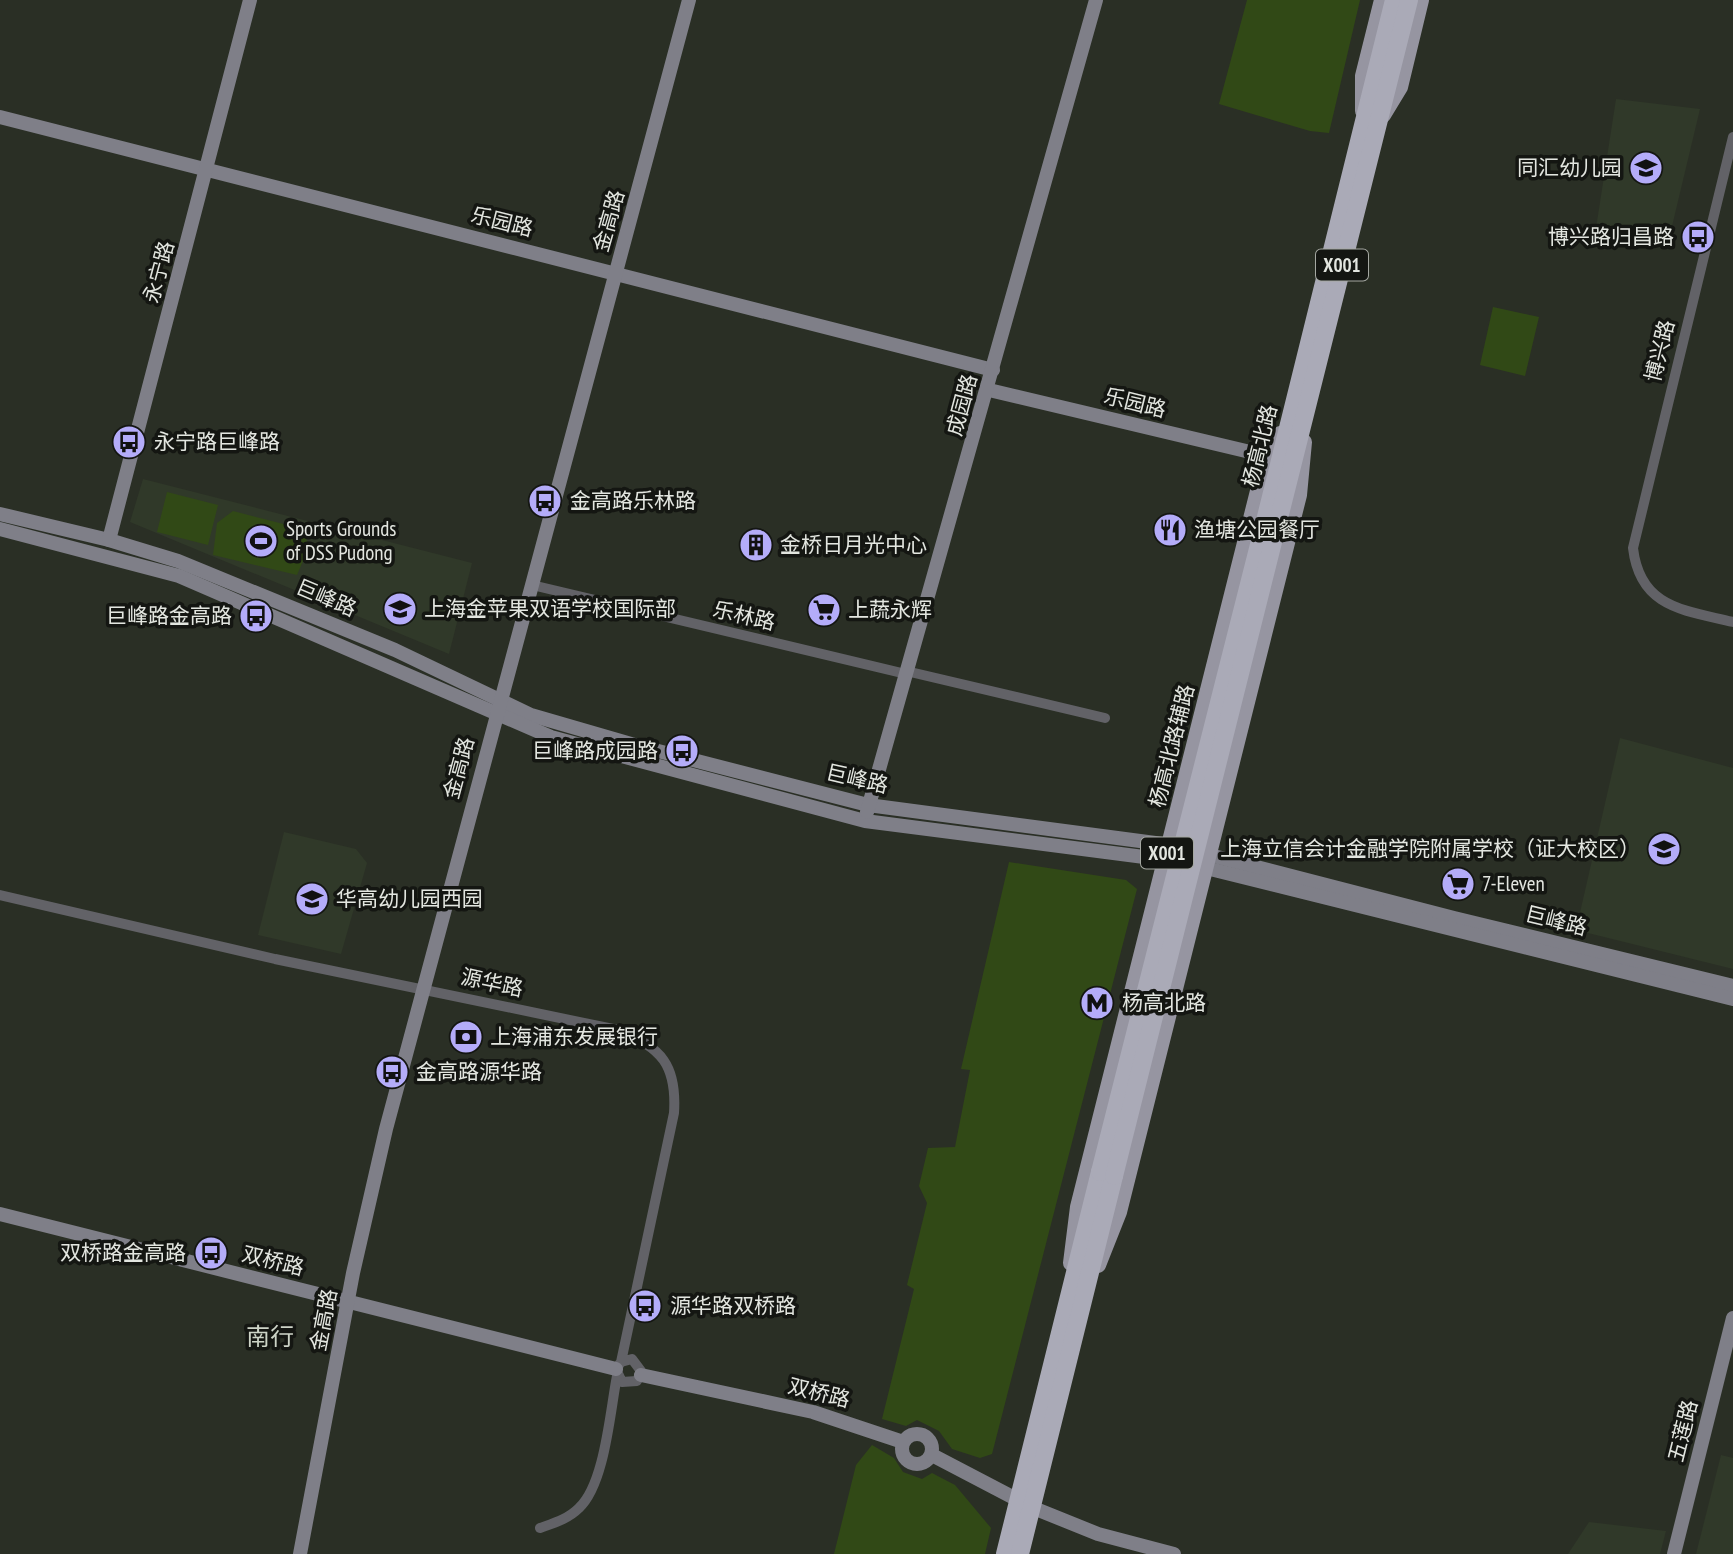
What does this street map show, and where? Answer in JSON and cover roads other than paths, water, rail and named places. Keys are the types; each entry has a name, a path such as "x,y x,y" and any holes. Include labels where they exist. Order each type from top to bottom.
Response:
{"highway":[{"name":"杨高北路","path":"1020,1554 1025,1503 1370,125 1394,0"},
{"name":"杨高北路","path":"1370,125 1409,0"},
{"name":"杨高北路","path":"1004,1554 1025,1503"}],"main road":[{"name":"永宁路","path":"109,540 250,0"},
{"name":"金高路","path":"300,1554 349,1301 386,1129 497,706 689,0"},
{"name":"成园路","path":"865,821 989,390 1096,0"},
{"name":"杨高北路","path":"1370,125 1363,76 1382,0"},
{"name":"杨高北路","path":"1370,125 1400,87 1421,0"},
{"name":"乐园路","path":"0,117 993,370"},
{"name":"乐园路","path":"989,390 1271,457"},
{"name":"杨高北路辅路","path":"1071,1315 1078,1206 1259,487 1271,457 1301,401"},
{"name":"X001","path":"1071,1315 1119,1212 1208,862 1299,495 1301,401"},
{"name":"巨峰路","path":"0,514 109,540 178,562 276,599 497,706 551,737 865,821 1168,852"},
{"name":"巨峰路","path":"0,529 179,576 497,706 606,737 868,805 1168,852 1733,999"},
{"name":"巨峰路","path":"1208,862 1733,986"},
{"name":"双桥路","path":"0,1214 618,1369"},
{"name":"五莲路","path":"1674,1554 1733,1318"},
{"name":"五莲路","path":"1685,1554 1733,1344"},
{"name":"双桥路","path":"641,1375 813,1412 903,1443"},
{"name":"双桥路","path":"923,1434 931,1441 932,1455 925,1462 911,1463 902,1452 903,1443 909,1435 923,1434"},
{"name":"双桥路","path":"932,1455 1025,1503 1098,1534 1174,1554"}],"street":[{"name":"博兴路","path":"1733,137 1633,536 1639,576 1655,596 1667,604 1733,622"},
{"name":"永宁路","path":"105,555 109,540"},
{"name":"乐林路","path":"532,585 1105,718"},
{"name":"源华路","path":"0,895 275,960 424,988 618,1030 650,1046 663,1058 672,1074 674,1113 597,1479 590,1495 570,1515 540,1528"},
{"path":"635,1361 641,1375 630,1384 618,1369 635,1361"}],"place":[{"name":"同汇幼儿园","path":"1646,168"},
{"name":"博兴路归昌路","path":"1698,237"},
{"name":"永宁路巨峰路","path":"129,442"},
{"name":"金高路乐林路","path":"545,501"},
{"name":"渔塘公园餐厅","path":"1170,530"},
{"name":"Sports Grounds of DSS Pudong","path":"261,541"},
{"name":"金桥日月光中心","path":"756,545"},
{"name":"上海金苹果双语学校国际部","path":"400,609"},
{"name":"上蔬永辉","path":"824,610"},
{"name":"巨峰路金高路","path":"256,616"},
{"name":"巨峰路成园路","path":"682,751"},
{"name":"上海立信会计金融学院附属学校（证大校区）","path":"1664,849"},
{"name":"7-Eleven","path":"1458,884"},
{"name":"华高幼儿园西园","path":"312,899"},
{"name":"杨高北路","path":"1097,1003"},
{"name":"上海浦东发展银行","path":"466,1037"},
{"name":"金高路源华路","path":"392,1072"},
{"name":"双桥路金高路","path":"211,1253"},
{"name":"源华路双桥路","path":"645,1306"}],"district":[{"name":"南行","path":"270,1337"}]}
